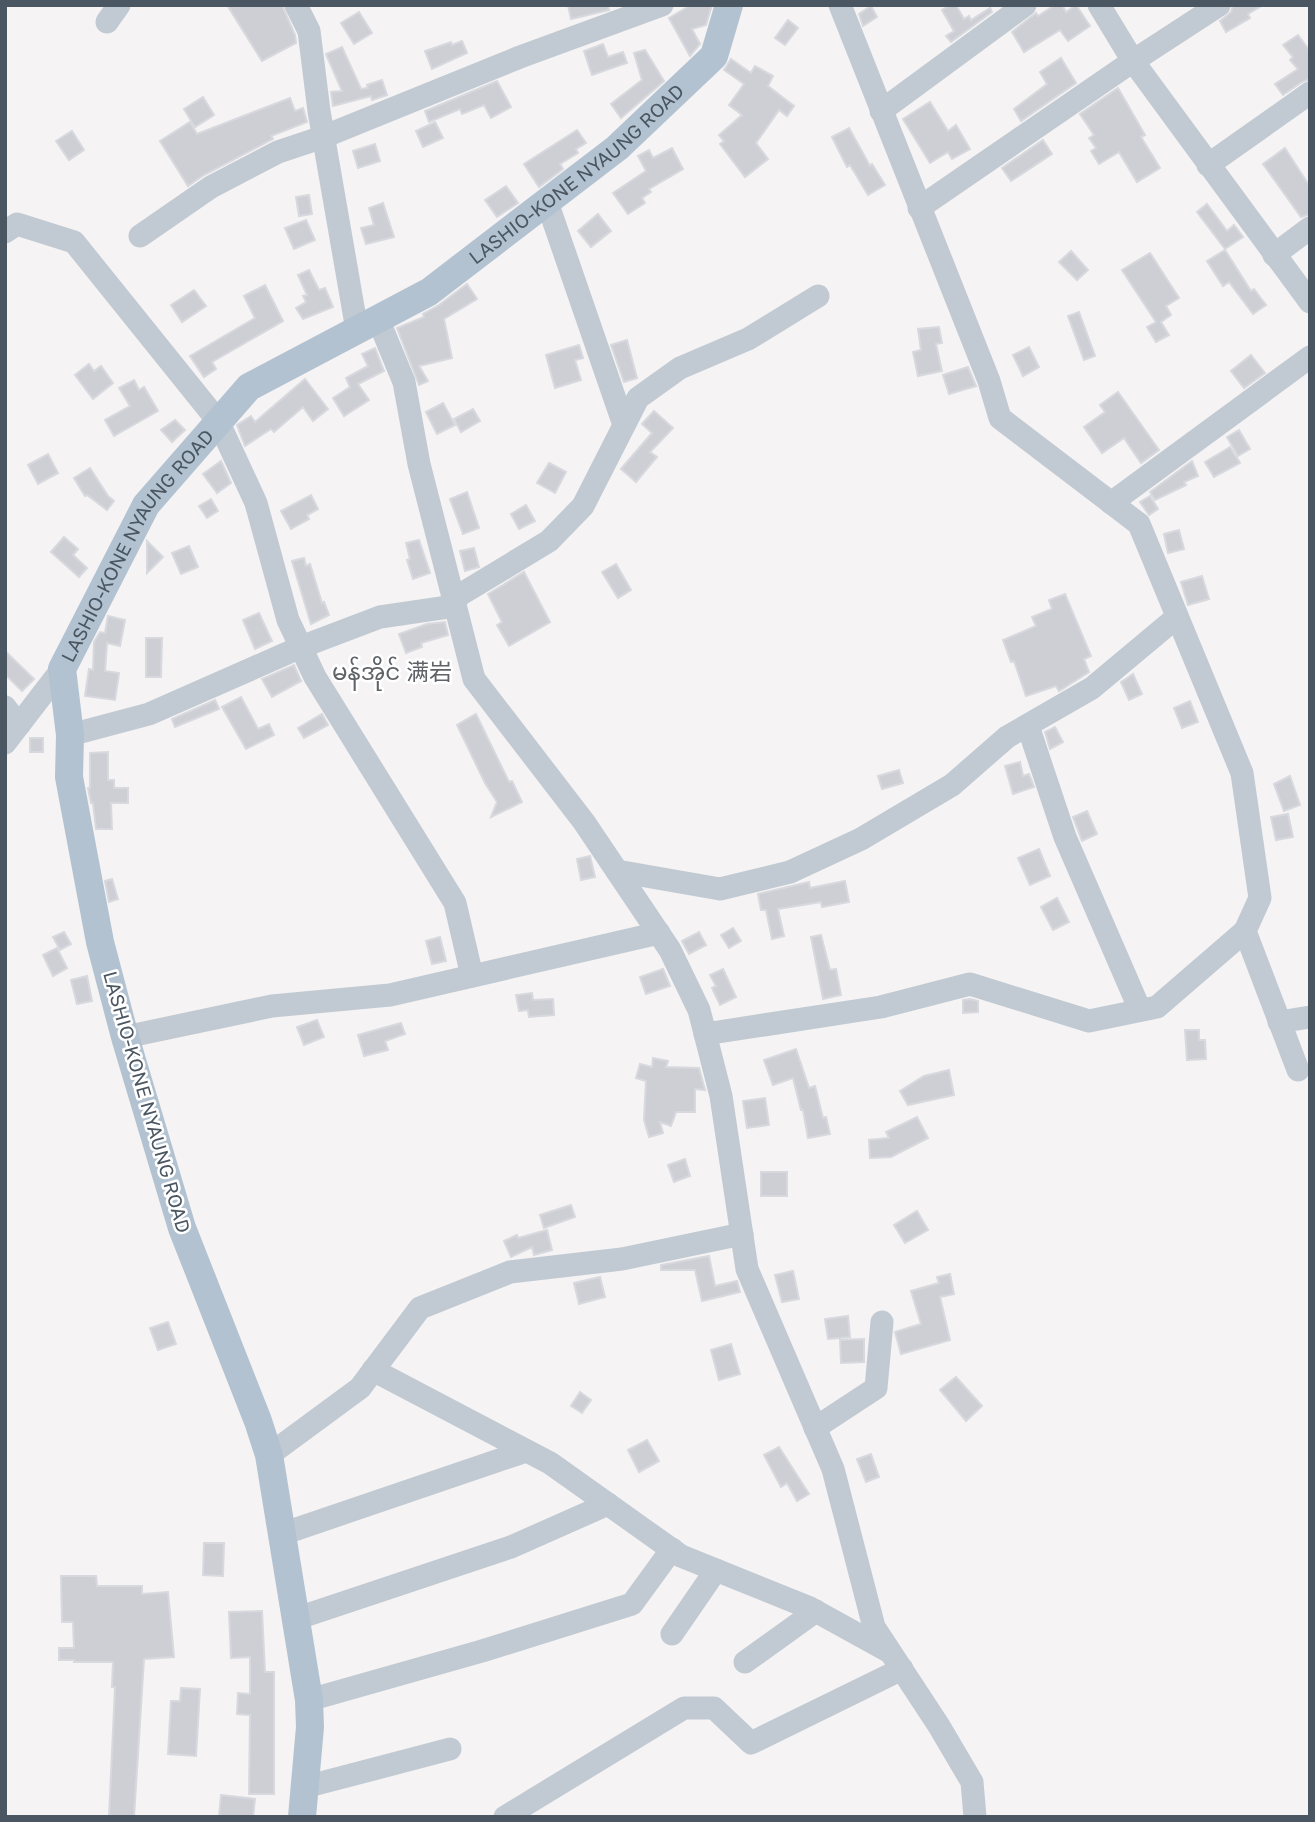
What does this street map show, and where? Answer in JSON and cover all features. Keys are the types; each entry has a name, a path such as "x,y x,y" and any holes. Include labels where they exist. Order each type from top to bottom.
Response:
{"main road":[{"name":"LASHIO-KONE NYAUNG ROAD","path":"302,1817 310,1727 309,1700 269,1455 182,1228 125,1037 100,942 69,777 70,736 62,669 146,505 249,387 429,292 617,148 714,56 729,5"}],"street":[{"path":"296,5 309,31 323,137 367,324 404,382 419,464 474,679 576,812 617,871 670,950 699,1010 721,1096 747,1269 833,1469 874,1627 972,1782 975,1817"},
{"path":"140,236 211,187 278,152 323,137 520,57 662,5"},
{"path":"881,111 1025,5"},
{"path":"1099,5 1133,61 1310,303"},
{"path":"919,208 1219,5"},
{"path":"705,1034 881,1007 970,984 1089,1021 1157,1007 1245,931 1260,898 1242,773 1139,524 1000,418 989,382 881,111 846,8"},
{"path":"1208,164 1310,93"},
{"path":"547,202 624,425"},
{"path":"5,232 17,225 74,242 218,421 256,503 288,621 315,677 454,904 472,976"},
{"path":"1274,255 1310,228"},
{"path":"70,736 149,714 301,647 380,617 454,602 549,541 583,506 638,398 680,368 748,339 818,296"},
{"path":"1111,503 1310,356"},
{"path":"617,871 720,889 790,872 861,839 952,785 1007,737 1091,688 1177,617"},
{"path":"10,725 62,669"},
{"path":"1028,726 1065,837 1140,1010"},
{"path":"1245,931 1298,1070"},
{"path":"125,1037 272,1006 390,995 659,933"},
{"path":"1279,1022 1310,1017"},
{"path":"269,1455 360,1388 420,1308 510,1272 622,1259 742,1234"},
{"path":"815,1429 876,1388 882,1322"},
{"path":"373,1370 550,1463 681,1556 816,1611 896,1661"},
{"path":"282,1534 526,1451"},
{"path":"295,1619 511,1547 608,1504"},
{"path":"309,1700 482,1651 632,1604 672,1549"},
{"path":"672,1634 716,1570"},
{"path":"745,1662 816,1611"},
{"path":"505,1817 684,1708 714,1708 751,1743 896,1661"},
{"path":"305,1787 450,1749"}],"building":[{"path":"227,5 282,5 296,43 262,61"},
{"path":"568,5 608,5 609,10 571,19"},
{"path":"691,5 712,5 706,25 692,29 700,44 690,56 669,18"},
{"path":"956,5 964,19 969,16 971,20 990,8 992,12 951,42 946,36 954,31 942,10"},
{"path":"1055,5 1062,5 1066,12 1076,5 1090,26 1068,41 1060,30 1024,52 1012,32 1036,13 1038,16"},
{"path":"1233,5 1263,5 1248,14 1250,18 1226,32 1220,21 1231,12"},
{"path":"871,6 877,17 863,26 859,14"},
{"path":"359,12 372,33 354,44 341,23"},
{"path":"788,20 798,28 785,45 775,38"},
{"path":"1298,35 1310,51 1310,79 1283,95 1275,84 1298,69 1290,60 1293,57 1283,45"},
{"path":"462,41 467,53 432,69 425,51"},
{"path":"603,44 608,57 623,52 627,63 592,75 584,51"},
{"path":"342,47 361,89 382,80 387,95 372,100 371,96 333,106 331,92 342,91 326,54"},
{"path":"645,50 664,81 621,118 611,104 642,80 634,53"},
{"path":"1061,58 1076,83 1021,121 1014,109 1047,84 1040,72"},
{"path":"731,59 751,73 755,66 773,76 768,86 794,106 787,116 779,110 756,143 768,159 745,177 720,144 724,141 719,135 742,115 729,105 744,84 724,70"},
{"path":"497,81 511,107 491,118 484,105 462,114 460,109 429,122 425,111"},
{"path":"1118,88 1145,135 1141,137 1160,168 1137,182 1119,152 1099,164 1091,151 1096,148 1089,138 1094,135 1080,114"},
{"path":"203,97 214,115 195,127 184,109"},
{"path":"290,98 295,111 303,108 307,122 271,136 273,139 188,186 160,141 190,122 197,134"},
{"path":"930,102 948,131 956,125 970,149 952,159 948,152 930,163 903,119"},
{"path":"435,122 443,138 423,147 416,131"},
{"path":"849,128 870,166 872,164 885,185 868,195 850,165 847,167 832,137"},
{"path":"577,130 586,143 576,149 578,153 560,164 563,169 539,187 524,164"},
{"path":"72,131 84,150 69,160 56,141"},
{"path":"1043,140 1052,154 1011,181 1002,168"},
{"path":"375,144 380,161 358,168 353,151"},
{"path":"672,148 683,169 649,189 651,192 642,198 645,203 628,214 613,193 646,171 638,156 649,150 653,158"},
{"path":"1285,148 1310,187 1310,214 1301,217 1263,164"},
{"path":"506,186 518,203 497,217 485,200"},
{"path":"309,195 312,214 299,216 296,197"},
{"path":"383,203 394,237 366,244 361,228 374,225 369,208"},
{"path":"1207,204 1227,231 1234,225 1243,237 1225,249 1197,212"},
{"path":"598,214 611,231 591,247 578,231"},
{"path":"306,220 315,240 294,249 285,228"},
{"path":"1225,250 1251,291 1254,289 1266,305 1253,314 1229,282 1223,286 1207,261"},
{"path":"1071,251 1088,270 1077,280 1059,262"},
{"path":"1150,253 1179,298 1166,306 1171,315 1161,322 1169,335 1156,342 1147,327 1156,322 1122,270"},
{"path":"309,270 319,290 325,288 333,307 303,319 296,308 306,302 303,296 307,295 298,275"},
{"path":"467,284 477,299 444,319 452,358 419,366 428,381 419,385 397,328 424,317 423,314"},
{"path":"265,285 283,321 212,362 216,369 204,377 190,356 255,318 244,296"},
{"path":"194,290 206,306 182,322 171,305"},
{"path":"1079,312 1095,356 1084,360 1068,316"},
{"path":"939,327 942,343 936,344 942,371 918,376 913,352 921,350 918,329"},
{"path":"627,340 637,378 624,382 611,345"},
{"path":"579,345 583,358 575,360 581,380 555,388 546,355"},
{"path":"1029,347 1039,367 1023,376 1013,355"},
{"path":"375,348 384,371 358,384 369,400 344,416 333,398 350,387 346,378 368,366 362,354"},
{"path":"1251,355 1265,373 1244,388 1231,371"},
{"path":"89,364 94,371 101,366 113,383 93,399 75,375"},
{"path":"968,367 976,386 949,394 943,375"},
{"path":"305,379 328,409 313,421 303,407 274,432 271,429 245,446 237,425 251,416 255,422"},
{"path":"134,380 139,390 144,387 158,411 114,436 105,420 130,406 119,388"},
{"path":"1118,392 1159,450 1141,463 1124,438 1102,453 1084,427 1105,412 1100,405"},
{"path":"443,403 455,425 437,434 426,412"},
{"path":"473,409 480,421 461,432 454,419"},
{"path":"654,411 673,428 650,452 657,457 636,482 621,469 652,433 642,424"},
{"path":"175,420 185,430 172,442 161,430"},
{"path":"1239,430 1250,449 1238,456 1227,437"},
{"path":"1230,447 1240,463 1214,477 1205,462"},
{"path":"48,454 58,473 38,484 28,465"},
{"path":"221,461 231,483 217,493 203,474"},
{"path":"1192,461 1198,476 1155,500 1150,492"},
{"path":"549,463 566,472 555,493 537,483"},
{"path":"90,468 114,501 107,510 85,496 74,478"},
{"path":"467,492 479,528 463,534 450,499"},
{"path":"311,495 318,509 307,515 309,519 291,529 281,511"},
{"path":"1150,496 1158,509 1149,515 1140,502"},
{"path":"211,499 218,511 207,518 199,506"},
{"path":"526,505 535,521 519,529 511,514"},
{"path":"1179,530 1184,549 1168,553 1164,534"},
{"path":"64,537 78,549 73,555 87,568 79,577 51,552"},
{"path":"419,540 430,573 413,579 407,560 410,559 406,543"},
{"path":"147,541 163,557 147,573"},
{"path":"189,546 198,567 181,574 172,553"},
{"path":"474,548 479,567 465,571 460,551"},
{"path":"304,558 306,566 310,564 322,603 324,602 329,615 311,624 292,561"},
{"path":"616,564 631,590 618,598 602,572"},
{"path":"524,572 550,622 509,646 497,625 502,622 488,594"},
{"path":"1202,576 1209,599 1188,605 1181,582"},
{"path":"1065,594 1091,656 1084,659 1089,672 1059,691 1056,686 1026,696 1014,661 1011,662 1003,640 1036,626 1032,617 1052,609 1049,600"},
{"path":"259,613 272,641 255,649 243,620"},
{"path":"108,616 125,620 120,646 107,643 105,671 119,673 115,700 85,696 89,669 93,670 94,642 100,632 105,633"},
{"path":"445,622 448,635 421,643 422,647 406,653 399,634 427,624"},
{"path":"146,638 162,638 161,677 146,677"},
{"path":"5,651 34,679 22,691 5,674"},
{"path":"294,665 301,681 272,697 262,679"},
{"path":"1133,674 1142,694 1129,700 1121,682"},
{"path":"241,697 258,729 269,724 274,735 246,749 222,707"},
{"path":"215,700 219,709 175,727 172,719"},
{"path":"1190,701 1198,722 1182,728 1174,708"},
{"path":"322,714 328,725 304,738 298,728"},
{"path":"476,714 509,782 512,781 522,802 491,817 497,802 457,725"},
{"path":"1055,727 1063,742 1050,749 1045,732"},
{"path":"30,738 43,738 43,752 30,752"},
{"path":"108,752 108,780 114,780 114,788 128,788 128,803 111,803 112,829 96,829 88,788 90,753"},
{"path":"1020,762 1023,776 1029,774 1034,787 1013,794 1005,766"},
{"path":"899,770 903,783 882,789 878,776"},
{"path":"1290,776 1300,805 1284,811 1274,784"},
{"path":"1087,811 1097,834 1082,841 1073,817"},
{"path":"1288,814 1293,837 1276,840 1271,817"},
{"path":"1039,849 1050,876 1030,885 1018,858"},
{"path":"590,856 595,877 581,880 577,859"},
{"path":"112,879 118,899 109,902 105,881"},
{"path":"845,881 849,902 822,907 821,902 778,909 784,936 772,939 766,910 761,910 758,894 809,882 810,888"},
{"path":"1057,898 1069,922 1053,930 1041,907"},
{"path":"733,928 741,941 729,948 721,935"},
{"path":"64,932 71,944 60,950 53,937"},
{"path":"699,932 706,945 689,954 682,941"},
{"path":"821,935 830,970 836,969 841,995 823,999 811,937"},
{"path":"440,937 446,961 432,964 426,941"},
{"path":"57,948 67,968 53,976 43,955"},
{"path":"663,969 670,986 646,994 640,977"},
{"path":"723,969 736,997 720,1005 712,988 716,986 710,975"},
{"path":"87,976 92,1001 77,1004 71,980"},
{"path":"532,993 533,1000 553,999 554,1015 529,1017 528,1010 519,1011 516,995"},
{"path":"963,1000 978,1001 978,1012 963,1013"},
{"path":"317,1020 324,1037 304,1045 297,1027"},
{"path":"401,1023 405,1034 385,1041 388,1050 364,1056 358,1035"},
{"path":"1185,1030 1199,1030 1199,1040 1205,1040 1206,1059 1187,1060"},
{"path":"796,1049 809,1088 815,1086 830,1134 808,1138 793,1078 773,1085 764,1060"},
{"path":"653,1058 668,1061 666,1067 699,1068 705,1090 695,1089 695,1112 676,1112 671,1126 660,1122 663,1133 649,1137 644,1120 646,1081 636,1078 640,1064 652,1067"},
{"path":"949,1070 954,1095 908,1105 900,1091 924,1076"},
{"path":"765,1098 769,1125 747,1128 743,1101"},
{"path":"917,1117 928,1138 891,1157 870,1158 869,1140 889,1138 886,1132"},
{"path":"685,1159 690,1176 674,1182 668,1165"},
{"path":"761,1172 787,1172 787,1196 761,1196"},
{"path":"571,1205 575,1217 544,1228 540,1215"},
{"path":"917,1211 928,1230 905,1243 894,1225"},
{"path":"547,1230 552,1250 534,1255 532,1247 511,1257 504,1241 517,1235 518,1238"},
{"path":"709,1256 715,1286 737,1281 740,1292 702,1301 695,1270 661,1270 661,1265"},
{"path":"793,1271 799,1299 782,1302 775,1275"},
{"path":"950,1274 954,1294 940,1297 950,1340 901,1354 895,1332 921,1324 911,1291 939,1283 937,1277"},
{"path":"600,1277 605,1297 579,1304 574,1283"},
{"path":"848,1316 850,1337 828,1339 825,1319"},
{"path":"168,1322 176,1344 158,1350 150,1328"},
{"path":"864,1339 864,1362 841,1363 840,1340"},
{"path":"731,1344 740,1374 719,1380 711,1350"},
{"path":"956,1377 982,1406 966,1421 940,1390"},
{"path":"580,1392 591,1400 582,1413 571,1406"},
{"path":"647,1440 659,1461 639,1472 628,1450"},
{"path":"779,1447 809,1494 797,1501 787,1483 781,1487 764,1455"},
{"path":"871,1454 879,1477 866,1482 857,1459"},
{"path":"204,1543 224,1543 223,1576 203,1575"},
{"path":"61,1576 96,1576 97,1586 142,1586 142,1594 168,1592 174,1657 144,1659 134,1817 109,1817 115,1687 112,1687 113,1662 59,1660 59,1648 74,1648 73,1622 62,1622"},
{"path":"262,1611 265,1672 274,1672 274,1794 249,1794 250,1715 237,1714 238,1693 250,1694 250,1657 231,1658 229,1612"},
{"path":"181,1688 200,1689 196,1756 168,1754 171,1701 180,1701"},
{"path":"221,1795 255,1799 253,1817 219,1817"}],"district":[{"name":"မန်အိုင် 满岩","path":"392,672"}]}
